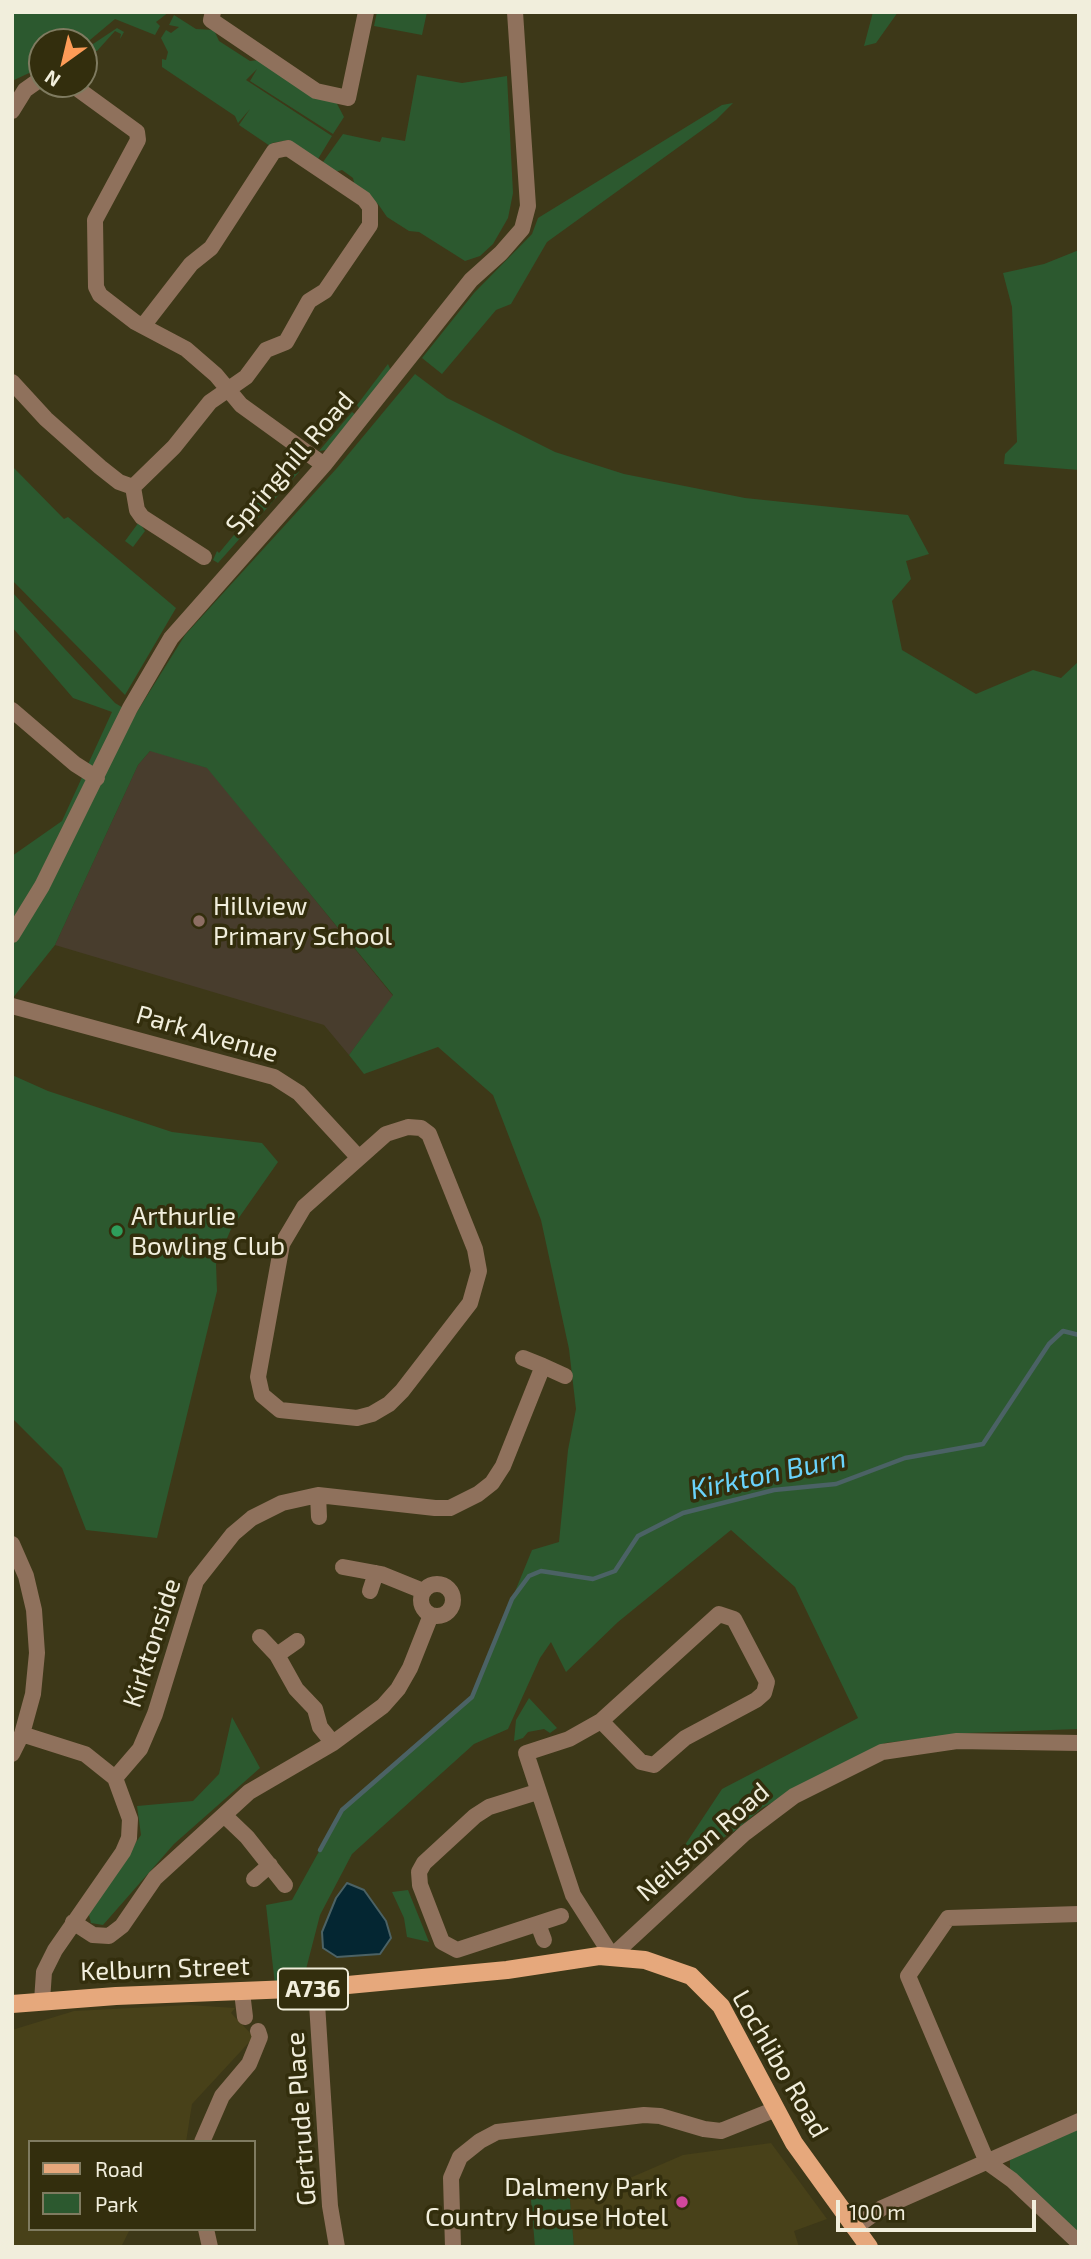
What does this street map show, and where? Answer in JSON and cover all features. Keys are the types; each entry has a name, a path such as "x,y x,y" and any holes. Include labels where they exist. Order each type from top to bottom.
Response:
{"main road":[{"name":"Kelburn Street","path":"12,2004 316,1989 507,1970 612,1956"},
{"name":"Lochlibo Road","path":"612,1956 645,1960 683,1973 700,1983 733,2024 793,2143 869,2247"}],"street":[{"path":"213,12 211,20 316,91 348,106 366,12"},
{"name":"Springhill Road","path":"12,935 42,886 138,694 185,619 324,464 471,280 501,253 522,229 528,206 514,12"},
{"path":"12,111 28,88"},
{"path":"90,98 137,132 138,140 95,220 96,287 100,295 143,326 186,349 211,370 241,405 324,464"},
{"path":"133,487 174,447 210,402 246,377 266,350 286,342 309,301 325,291 370,225 370,207 363,199 288,148 274,151 211,248 191,264 143,326"},
{"path":"12,382 46,419 100,467 119,482 133,487"},
{"path":"133,487 137,510 142,517 204,558"},
{"path":"12,710 75,764 97,778"},
{"name":"Park Avenue","path":"12,1006 274,1077 299,1093 359,1158"},
{"path":"397,1129 421,1129 429,1134 475,1249 479,1271 477,1284 470,1303 389,1404 357,1418 280,1410 262,1395 258,1377 282,1244 304,1207 359,1158 386,1134 397,1129"},
{"path":"523,1358 565,1376"},
{"name":"Kirktonside","path":"115,1778 140,1749 156,1714 187,1602 204,1569 233,1534 252,1518 282,1503 318,1495 435,1508 450,1508 465,1502 492,1483 503,1466 543,1366"},
{"path":"318,1495 319,1517"},
{"path":"12,1544 18,1576 34,1609 37,1653 33,1694 22,1734 12,1754"},
{"path":"344,1567 376,1573 423,1591 438,1584 448,1588 453,1598 447,1613 431,1615"},
{"path":"370,1591 376,1573"},
{"path":"423,1591 421,1605 431,1615"},
{"path":"601,1721 641,1762 654,1765 685,1738 756,1700 764,1693 767,1682 734,1619 719,1614 601,1721 569,1739 526,1753 573,1895 612,1956"},
{"path":"74,1922 93,1935 109,1936 122,1926 155,1878 249,1792 332,1743 376,1711 398,1689 431,1615"},
{"path":"260,1637 276,1655 286,1675 315,1709 320,1727 332,1743"},
{"path":"276,1655 297,1641"},
{"path":"22,1734 85,1755 115,1778 127,1804 129,1838 123,1852 74,1922 44,1972 42,2001"},
{"name":"Neilston Road","path":"612,1956 745,1833 794,1796 882,1752 957,1741 1079,1743"},
{"path":"537,1792 489,1807 475,1816 424,1863 418,1878 442,1942 449,1948 457,1950 561,1916"},
{"path":"225,1816 285,1885"},
{"path":"254,1879 270,1865"},
{"path":"1079,1914 948,1918 908,1976 987,2162 1012,2180 1079,2244"},
{"path":"538,1924 544,1940"},
{"name":"Gertrude Place","path":"316,1989 330,2206 337,2247"},
{"path":"242,1992 245,2017"},
{"path":"203,2140 222,2096 250,2064 260,2037 258,2031"},
{"path":"453,2247 451,2178 460,2157 480,2141 497,2133 644,2115 660,2116 704,2129 721,2130 776,2109"},
{"path":"853,2228 882,2208 1079,2121"}],"shaded area":[{"name":"Hillview Primary School","path":"151,750 208,768 393,996 349,1055 324,1025 55,945 138,765"},
{"path":"189,2005 235,2008 231,2013 254,2037 192,2104 186,2140 28,2140 28,2231 129,2231 121,2247 12,2247 12,2030 74,2011"},
{"path":"771,2143 827,2219 794,2231 799,2247 574,2247 569,2189 623,2181 683,2155"}],"green space":[{"path":"12,12 169,12 156,22 160,26 155,35 115,19 98,33 98,28 28,28 28,74 12,81"},
{"path":"377,12 427,12 422,35 374,26"},
{"path":"873,12 898,12 876,43 864,46"},
{"path":"174,15 196,29 214,30 219,41 250,61 259,60 335,100 344,117 333,134 250,81 257,69 246,80 332,136 318,159 289,140 272,143 270,146 239,125 250,109 238,123 235,116 162,67 162,59 166,60 168,52 161,38 166,30 171,33 179,27 169,25"},
{"path":"117,28 124,32 120,39 121,34 115,31 98,50 98,41"},
{"path":"417,75 462,83 507,76 513,193 508,218 493,244 480,256 465,261 419,232 409,231 387,217 378,204 355,187 353,178 342,170 332,173 323,162 343,134 380,142 382,137 405,141"},
{"path":"733,103 716,120 547,242 511,304 496,310 442,374 422,358 474,293 532,234 538,218 722,105"},
{"path":"1079,250 1079,470 1004,464 1005,454 1017,442 1012,307 1003,273 1044,264"},
{"path":"388,364 391,371 360,410 357,405"},
{"path":"415,374 447,398 555,452 624,474 745,498 908,515 929,554 906,561 911,579 892,601 902,650 976,694 1033,670 1061,678 1079,661 1079,1729 967,1733 885,1743 762,1808 736,1830 686,1861 679,1854 722,1789 858,1718 795,1587 731,1530 618,1622 566,1672 551,1642 540,1658 508,1729 474,1744 352,1854 320,1915 303,1981 275,1985 266,1905 292,1900 342,1810 472,1697 532,1550 559,1542 568,1450 576,1409 569,1349 541,1220 493,1095 438,1047 364,1074 349,1055 393,995 207,768 150,751 138,765 55,945 12,999 12,856 62,821 112,712 73,698 12,627 12,592 115,703 135,715 185,635 337,468"},
{"path":"352,412 356,415 326,450 319,451"},
{"path":"292,461 299,472 218,563 213,560 217,551 219,553 253,512 251,509 283,479 287,462"},
{"path":"12,466 64,519 68,517 176,608 125,695 12,580"},
{"path":"139,522 145,531 133,547 125,541"},
{"path":"12,1075 48,1091 172,1132 262,1143 278,1162 231,1229 216,1264 217,1291 157,1538 86,1530 62,1468 12,1418"},
{"path":"529,1698 557,1728 550,1733 544,1729 528,1732 523,1738 514,1741 516,1720"},
{"path":"232,1717 260,1768 174,1844 103,1925 91,1923 88,1911 141,1835 137,1806 193,1801 219,1774"},
{"path":"408,1890 429,1942 407,1937 404,1918 392,1892"},
{"path":"1079,2128 1079,2234 1010,2171 1010,2160"},
{"path":"569,2189 574,2247 535,2247 531,2200 539,2190"}],"water":[{"path":"347,1883 364,1890 386,1921 391,1938 380,1954 337,1957 323,1948 322,1932 336,1898"}],"waterway":[{"name":"Kirkton Burn","path":"320,1850 342,1810 472,1697 512,1599 529,1576 541,1571 593,1579 615,1571 638,1536 683,1513 774,1490 836,1484 905,1458 983,1444 1049,1344 1063,1331 1079,1335"}],"place":[{"name":"Hillview Primary School","path":"199,921"},
{"name":"Arthurlie Bowling Club","path":"117,1231"},
{"name":"Dalmeny Park Country House Hotel","path":"682,2202"}]}
